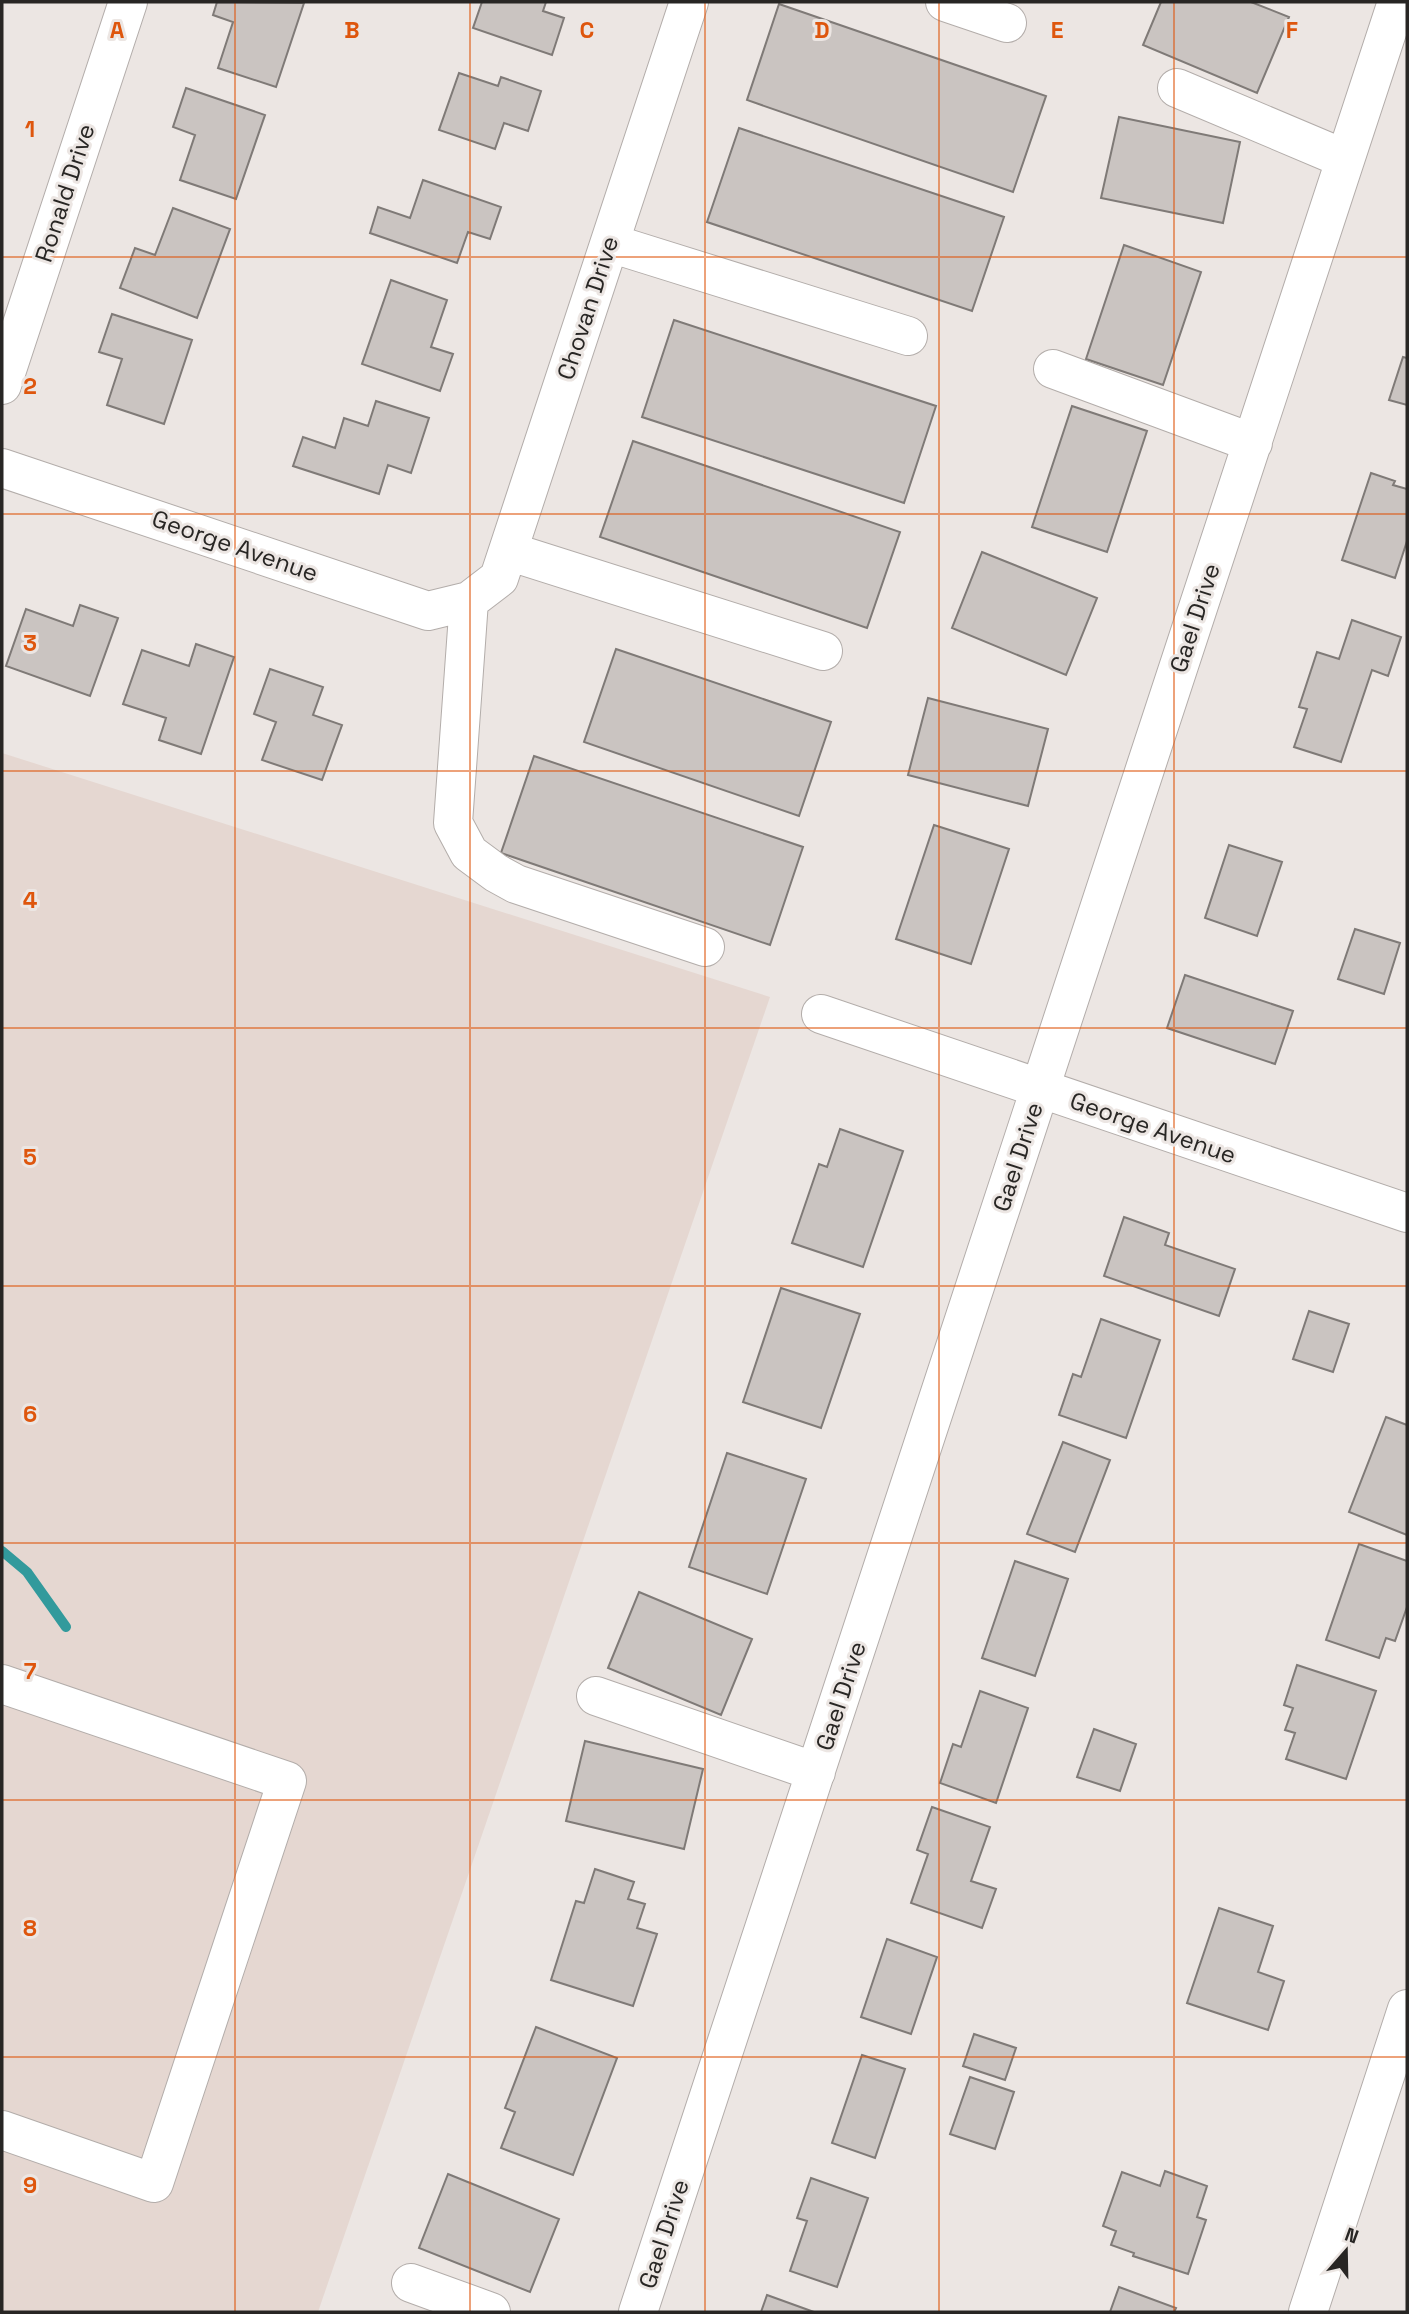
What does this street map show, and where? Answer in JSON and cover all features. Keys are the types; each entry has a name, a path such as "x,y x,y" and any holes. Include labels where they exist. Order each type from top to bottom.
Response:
{"street":[{"name":"Ronald Drive","path":"2,385 128,2"},
{"name":"Chovan Drive","path":"469,601 499,578 689,2"},
{"path":"945,2 1007,23"},
{"name":"Gael Drive","path":"638,2312 1397,2"},
{"path":"1177,88 1345,159"},
{"path":"610,243 908,336"},
{"path":"1053,369 1253,443"},
{"name":"George Avenue","path":"2,468 428,611 469,601"},
{"path":"508,551 823,651"},
{"path":"469,601 453,823 469,853 516,884 705,947"},
{"name":"George Avenue","path":"821,1014 1407,1213"},
{"path":"2,1684 287,1781 154,2183 2,2130"},
{"path":"596,1696 816,1772"},
{"path":"1308,2312 1407,2009"},
{"path":"411,2283 491,2312"}],"shaded area":[{"path":"2,753 770,997 318,2312 2,2312"}],"building":[{"path":"217,2 304,3 276,87 218,68 233,22 213,15"},
{"path":"482,2 546,2 543,11 564,18 552,55 473,28"},
{"path":"1161,2 1251,2 1289,17 1257,93 1143,45"},
{"path":"779,4 1046,96 1013,192 747,100"},
{"path":"459,73 498,86 501,77 541,91 528,131 504,123 495,149 439,130"},
{"path":"186,88 265,115 236,199 180,180 195,135 173,127"},
{"path":"1119,117 1240,142 1223,223 1101,198"},
{"path":"739,128 1004,217 972,311 707,222"},
{"path":"423,180 501,207 490,239 468,232 457,263 370,233 378,207 410,218"},
{"path":"173,208 230,229 197,318 120,288 135,248 155,255"},
{"path":"1124,245 1201,272 1163,385 1086,359"},
{"path":"391,280 447,300 431,347 453,354 440,391 362,364"},
{"path":"112,314 192,340 164,424 107,405 122,359 99,352"},
{"path":"674,320 936,406 904,503 642,417"},
{"path":"1403,357 1407,358 1407,405 1389,400"},
{"path":"376,401 429,418 411,473 388,465 379,494 293,466 303,437 335,448 344,418 368,426"},
{"path":"1072,406 1147,431 1107,552 1032,527"},
{"path":"633,441 900,532 867,628 600,537"},
{"path":"1371,473 1395,481 1393,485 1407,489 1407,541 1395,578 1342,560"},
{"path":"982,552 1097,598 1066,675 952,628"},
{"path":"80,605 118,618 90,696 6,666 26,609 73,626"},
{"path":"1352,620 1401,637 1388,676 1372,670 1341,762 1294,747 1307,709 1299,707 1317,652 1339,659"},
{"path":"196,644 234,657 201,754 159,740 166,718 123,704 142,650 189,666"},
{"path":"616,649 831,722 799,816 584,742"},
{"path":"270,669 323,687 313,715 342,725 322,780 262,760 276,722 254,714"},
{"path":"928,698 1048,729 1028,806 908,775"},
{"path":"534,756 803,847 770,945 501,853"},
{"path":"934,825 1009,849 971,964 896,939"},
{"path":"1229,845 1282,862 1257,936 1205,918"},
{"path":"1355,929 1400,943 1384,994 1338,979"},
{"path":"1185,975 1293,1011 1275,1064 1167,1028"},
{"path":"840,1129 903,1151 863,1267 792,1243 819,1164 827,1167"},
{"path":"1124,1217 1169,1233 1165,1245 1235,1269 1219,1316 1104,1276"},
{"path":"781,1288 860,1314 821,1428 743,1402"},
{"path":"1309,1311 1349,1324 1333,1372 1293,1359"},
{"path":"1101,1319 1160,1340 1126,1438 1059,1415 1073,1374 1081,1377"},
{"path":"1386,1417 1407,1425 1407,1535 1349,1512"},
{"path":"1063,1442 1110,1460 1075,1552 1027,1534"},
{"path":"727,1453 806,1479 767,1594 689,1567"},
{"path":"1359,1544 1407,1561 1407,1607 1395,1641 1386,1638 1379,1658 1326,1640"},
{"path":"1015,1561 1068,1579 1035,1676 982,1658"},
{"path":"639,1592 752,1639 721,1715 608,1668"},
{"path":"1297,1665 1376,1691 1346,1779 1286,1759 1295,1733 1285,1730 1293,1708 1284,1705"},
{"path":"980,1691 1028,1708 996,1803 940,1783 953,1744 961,1747"},
{"path":"1094,1729 1136,1744 1120,1791 1077,1777"},
{"path":"585,1741 703,1769 684,1849 566,1821"},
{"path":"932,1807 990,1827 971,1881 996,1889 982,1928 911,1903 928,1854 917,1850"},
{"path":"595,1869 634,1882 628,1899 645,1904 637,1928 657,1934 633,2006 551,1980 576,1901 584,1903"},
{"path":"1219,1908 1273,1926 1258,1972 1284,1981 1268,2030 1187,2003"},
{"path":"887,1939 937,1957 911,2034 861,2017"},
{"path":"536,2027 617,2058 573,2175 501,2148 515,2112 505,2108"},
{"path":"974,2034 1016,2048 1005,2080 963,2066"},
{"path":"862,2055 905,2069 875,2158 832,2143"},
{"path":"970,2077 1014,2092 995,2149 950,2134"},
{"path":"1165,2171 1207,2186 1197,2217 1206,2220 1188,2274 1133,2256 1134,2253 1111,2245 1116,2231 1103,2226 1122,2172 1160,2186"},
{"path":"448,2174 559,2219 530,2292 419,2248"},
{"path":"811,2178 868,2198 837,2287 790,2271 807,2221 797,2218"},
{"path":"1119,2287 1176,2308 1174,2312 1110,2312"},
{"path":"767,2295 814,2312 761,2312"}],"waterway":[{"path":"2,1551 27,1572 66,1627"}]}
